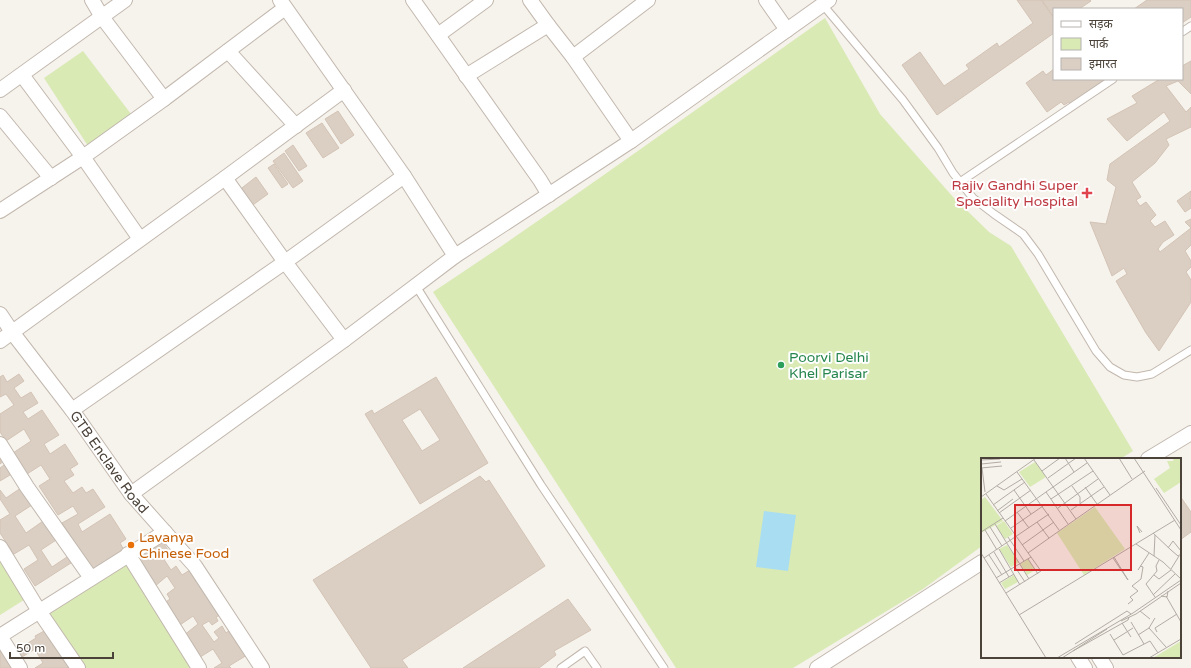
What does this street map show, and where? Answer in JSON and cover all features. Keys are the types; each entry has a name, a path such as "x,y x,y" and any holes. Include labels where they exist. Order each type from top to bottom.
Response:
{"street":[{"path":"92,0 102,16 164,99"},
{"path":"0,90 125,0"},
{"path":"413,0 549,195"},
{"path":"438,35 486,0"},
{"path":"530,0 548,26 573,56 631,141"},
{"path":"573,56 648,0"},
{"path":"766,0 787,30"},
{"path":"131,494 344,340 455,256 631,141 826,2"},
{"path":"0,211 83,157 164,99 228,51 283,4 404,176 455,256"},
{"path":"466,76 548,26"},
{"path":"228,51 296,126"},
{"path":"22,75 83,157 140,239"},
{"path":"0,341 344,90"},
{"path":"0,116 51,178"},
{"path":"72,410 285,262 404,176"},
{"path":"225,178 285,262 344,340"},
{"name":"GTB Enclave Road","path":"0,314 72,410 131,494 195,566 262,668"},
{"path":"1150,458 1191,432"},
{"path":"0,444 27,487 91,578"},
{"path":"20,668 0,636 165,532"},
{"path":"0,548 39,611 78,668"},
{"path":"128,554 199,668"},
{"path":"816,668 981,563"},
{"path":"1079,658 1085,668"},
{"path":"1100,658 1106,668"}],"lane":[{"path":"826,2 903,100 938,148 953,173 973,198 1022,234 1038,254 1096,351 1110,367 1124,375 1137,377 1152,374 1191,350"},
{"path":"960,182 1112,80"},
{"path":"416,286 541,485 664,668"},
{"path":"562,668 586,651 597,668"}],"green space":[{"name":"Poorvi Delhi Khel Parisar","path":"825,18 880,114 953,197 989,232 1011,246 1133,451 1122,458 981,458 981,547 923,589 793,668 676,668 433,292 581,191"},
{"path":"83,51 131,114 88,146 44,78"},
{"path":"0,540 35,593 0,615"},
{"path":"133,556 201,668 84,668 48,610"}],"water":[{"path":"764,511 796,515 788,571 756,567"}],"building":[{"path":"1017,0 1041,0 1053,17 1053,34 937,115 902,65 920,52 944,86 969,69 966,65 997,43 999,47 1033,23"},
{"path":"1042,0 1091,1 1080,8 1053,8 1053,16"},
{"path":"1147,0 1191,0 1191,17 1183,22 1183,8 1135,8"},
{"path":"1191,61 1191,94 1178,81 1166,86 1186,112 1191,107 1191,127 1166,139 1169,145 1155,163 1132,182 1141,197 1136,200 1140,206 1146,202 1156,215 1150,221 1155,227 1165,221 1174,235 1163,242 1158,249 1160,252 1191,228 1191,245 1185,251 1191,261 1191,267 1186,272 1191,280 1191,302 1159,351 1146,333 1116,281 1127,274 1124,268 1112,276 1090,222 1106,224 1116,187 1107,180 1110,164 1170,121 1164,112 1127,141 1107,119 1137,103 1132,96 1158,80 1183,80 1183,65"},
{"path":"1053,70 1053,80 1104,80 1070,104 1069,102 1064,105 1061,102 1047,112 1026,83 1043,71 1046,75"},
{"path":"338,111 354,135 341,144 325,119"},
{"path":"322,123 339,148 323,158 306,133"},
{"path":"293,145 307,166 299,171 285,151"},
{"path":"284,153 303,181 293,188 273,161"},
{"path":"274,164 288,184 282,188 268,168"},
{"path":"256,177 268,194 250,207 238,191"},
{"path":"1191,191 1191,196 1189,199 1191,198 1191,208 1185,212 1177,201"},
{"path":"1191,219 1191,228 1185,222"},
{"path":"19,374 24,381 14,388 21,398 31,392 38,403 23,412 28,419 42,410 59,435 44,444 50,454 65,444 78,464 70,469 74,475 64,481 73,493 82,487 86,493 93,489 105,507 78,524 82,532 110,514 126,539 120,543 124,550 93,570 62,523 78,514 73,506 58,515 39,486 50,479 41,465 27,474 13,453 31,441 24,429 6,441 0,432 0,414 14,405 6,394 0,397 0,377 3,375 7,382"},
{"path":"436,377 488,463 420,504 365,414 372,410 374,414","holes":["420,409 440,440 422,451 402,420"]},
{"path":"0,452 15,472 0,481 0,468 7,463 5,460 0,464"},
{"path":"480,476 486,482 489,480 545,566 402,660 408,668 371,668 313,580"},
{"path":"24,486 35,503 15,516 26,533 46,519 59,538 41,550 52,567 70,555 74,561 35,586 24,569 38,560 29,545 14,554 0,533 0,520 10,514 0,499 0,490 6,498"},
{"path":"1181,497 1191,512 1191,532 1181,539"},
{"path":"160,538 168,550 161,555 171,570 176,566 182,575 190,570 220,615 216,617 218,621 212,625 209,621 202,625 214,642 219,638 214,632 222,626 226,633 230,630 247,655 229,666 231,668 214,668 222,663 213,649 197,659 183,636 198,624 193,616 177,627 163,604 170,599 167,594 175,588 167,576 154,587 134,555 138,553 141,557 150,551 146,547"},
{"path":"568,599 591,630 554,651 556,655 539,668 463,668"},
{"path":"46,630 73,668 35,668 43,663 35,649 17,660 12,653"},
{"path":"0,645 15,668 0,668"}],"place":[{"name":"Rajiv Gandhi Super Speciality Hospital","path":"1087,193"},
{"name":"Poorvi Delhi Khel Parisar","path":"781,365"},
{"name":"Lavanya Chinese Food","path":"131,545"}]}
